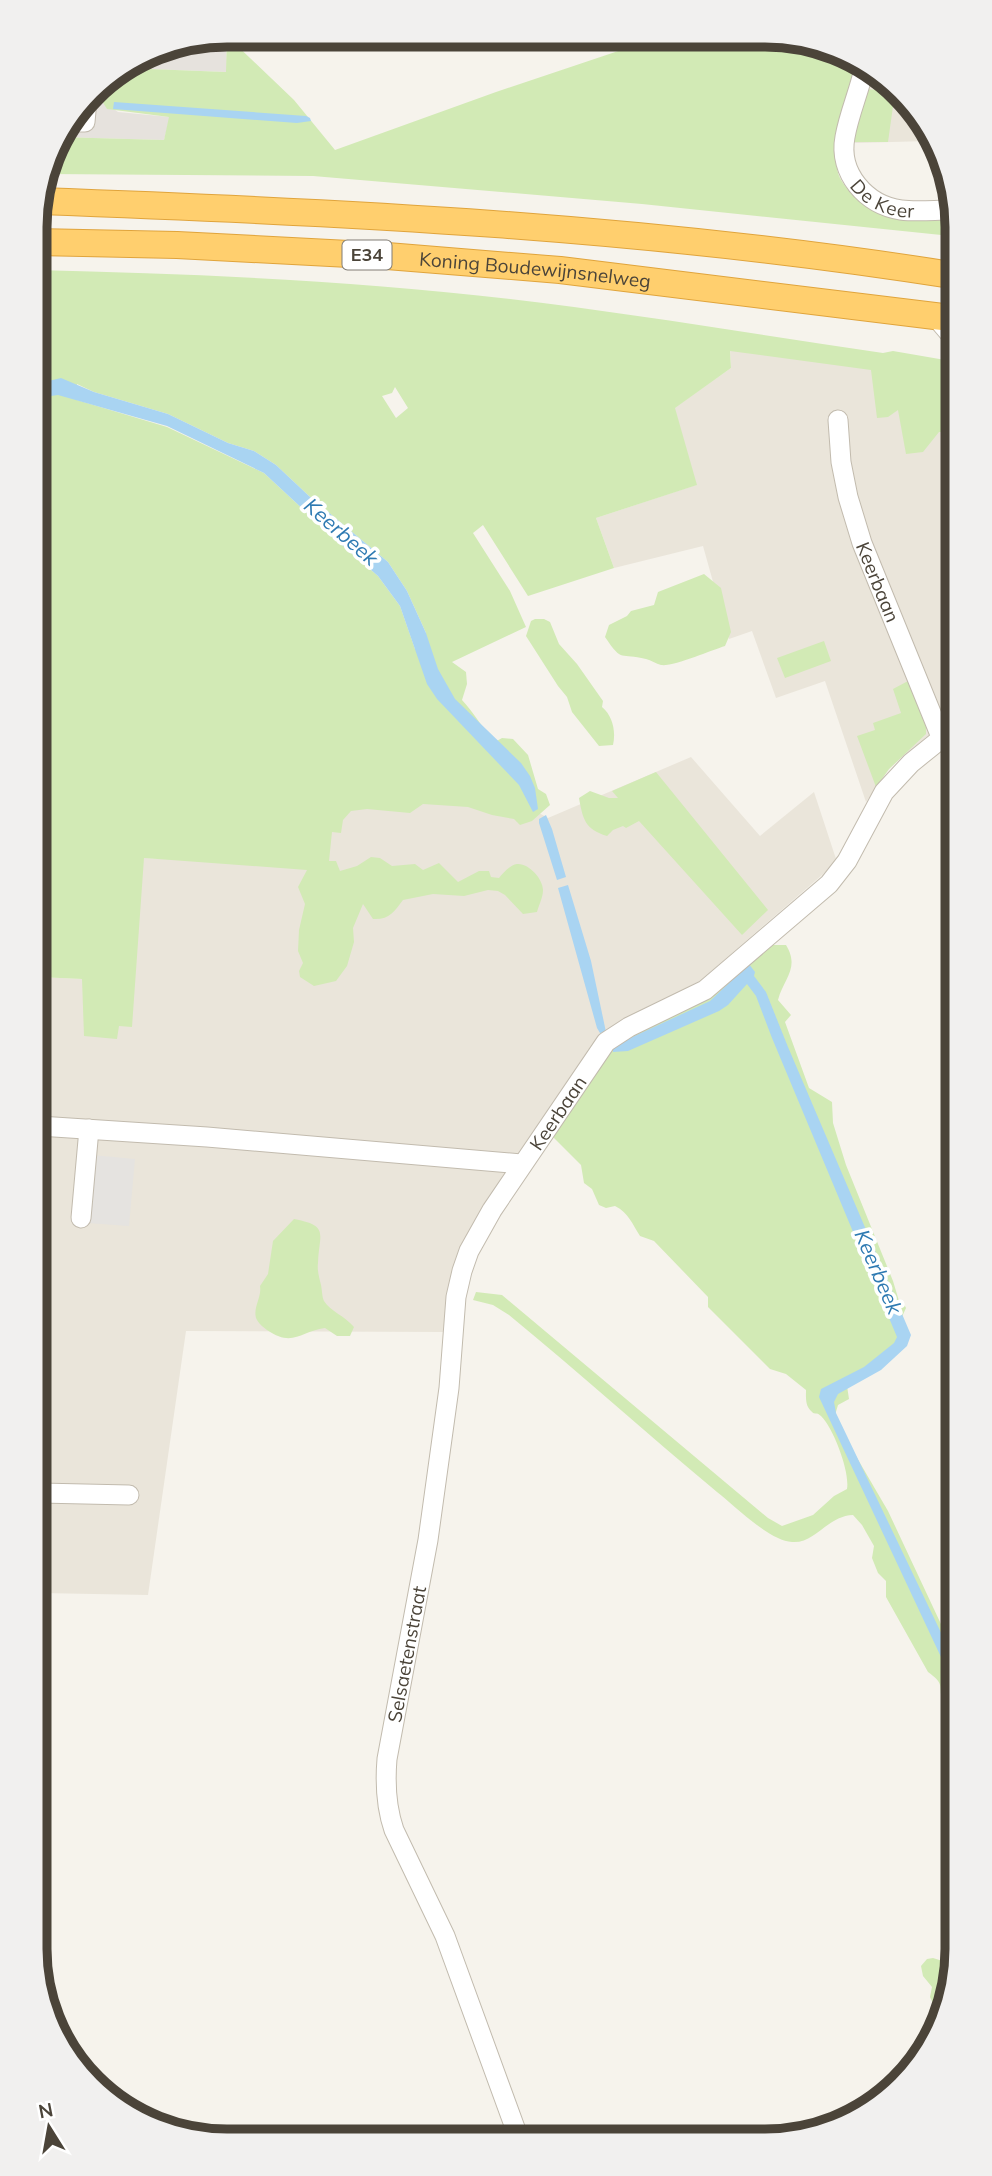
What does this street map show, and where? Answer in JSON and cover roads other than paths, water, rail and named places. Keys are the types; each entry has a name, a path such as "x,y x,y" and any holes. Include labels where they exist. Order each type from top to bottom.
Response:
{"highway":[{"name":"Koning Boudewijnsnelweg","path":"50,201 389,217 542,228 783,252 945,273"},
{"name":"Koning Boudewijnsnelweg","path":"48,242 177,245 348,254 560,270 945,323"}],"street":[{"name":"De Keer","path":"862,76 845,138 844,157 852,180 875,200 900,210 944,210"},
{"name":"Keerbaan","path":"838,420 843,473 862,543 945,729"},
{"name":"Keerbaan","path":"47,1127 207,1137 521,1164 606,1042 629,1027 705,990 829,884 847,861 884,792 911,763 945,738"},
{"path":"81,1218 89,1129"},
{"name":"Selsaetenstraat","path":"515,2129 445,1936 394,1830 385,1779 428,1540 462,1271 469,1251 521,1164"},
{"path":"47,1493 129,1495"}],"water":[{"path":"114,102 306,116 311,121 297,123 113,109"},
{"name":"Keerbeek","path":"61,378 94,392 168,414 228,443 254,451 276,465 388,562 407,591 426,633 438,669 455,699 521,763 535,788 538,809 533,812 519,785 437,699 427,684 400,606 378,576 264,473 167,426 58,395 48,396 48,381"},
{"path":"546,815 566,877 557,880 539,823 539,819"},
{"path":"568,885 591,961 606,1032 600,1033 597,1028 558,888"},
{"name":"Keerbeek","path":"749,964 766,992 911,1335 907,1346 881,1370 838,1394 834,1402 836,1413 944,1639 944,1664 819,1397 821,1389 864,1367 894,1343 897,1337 756,996 747,984 719,1011 628,1051 613,1052 613,1046 710,1001"}]}
